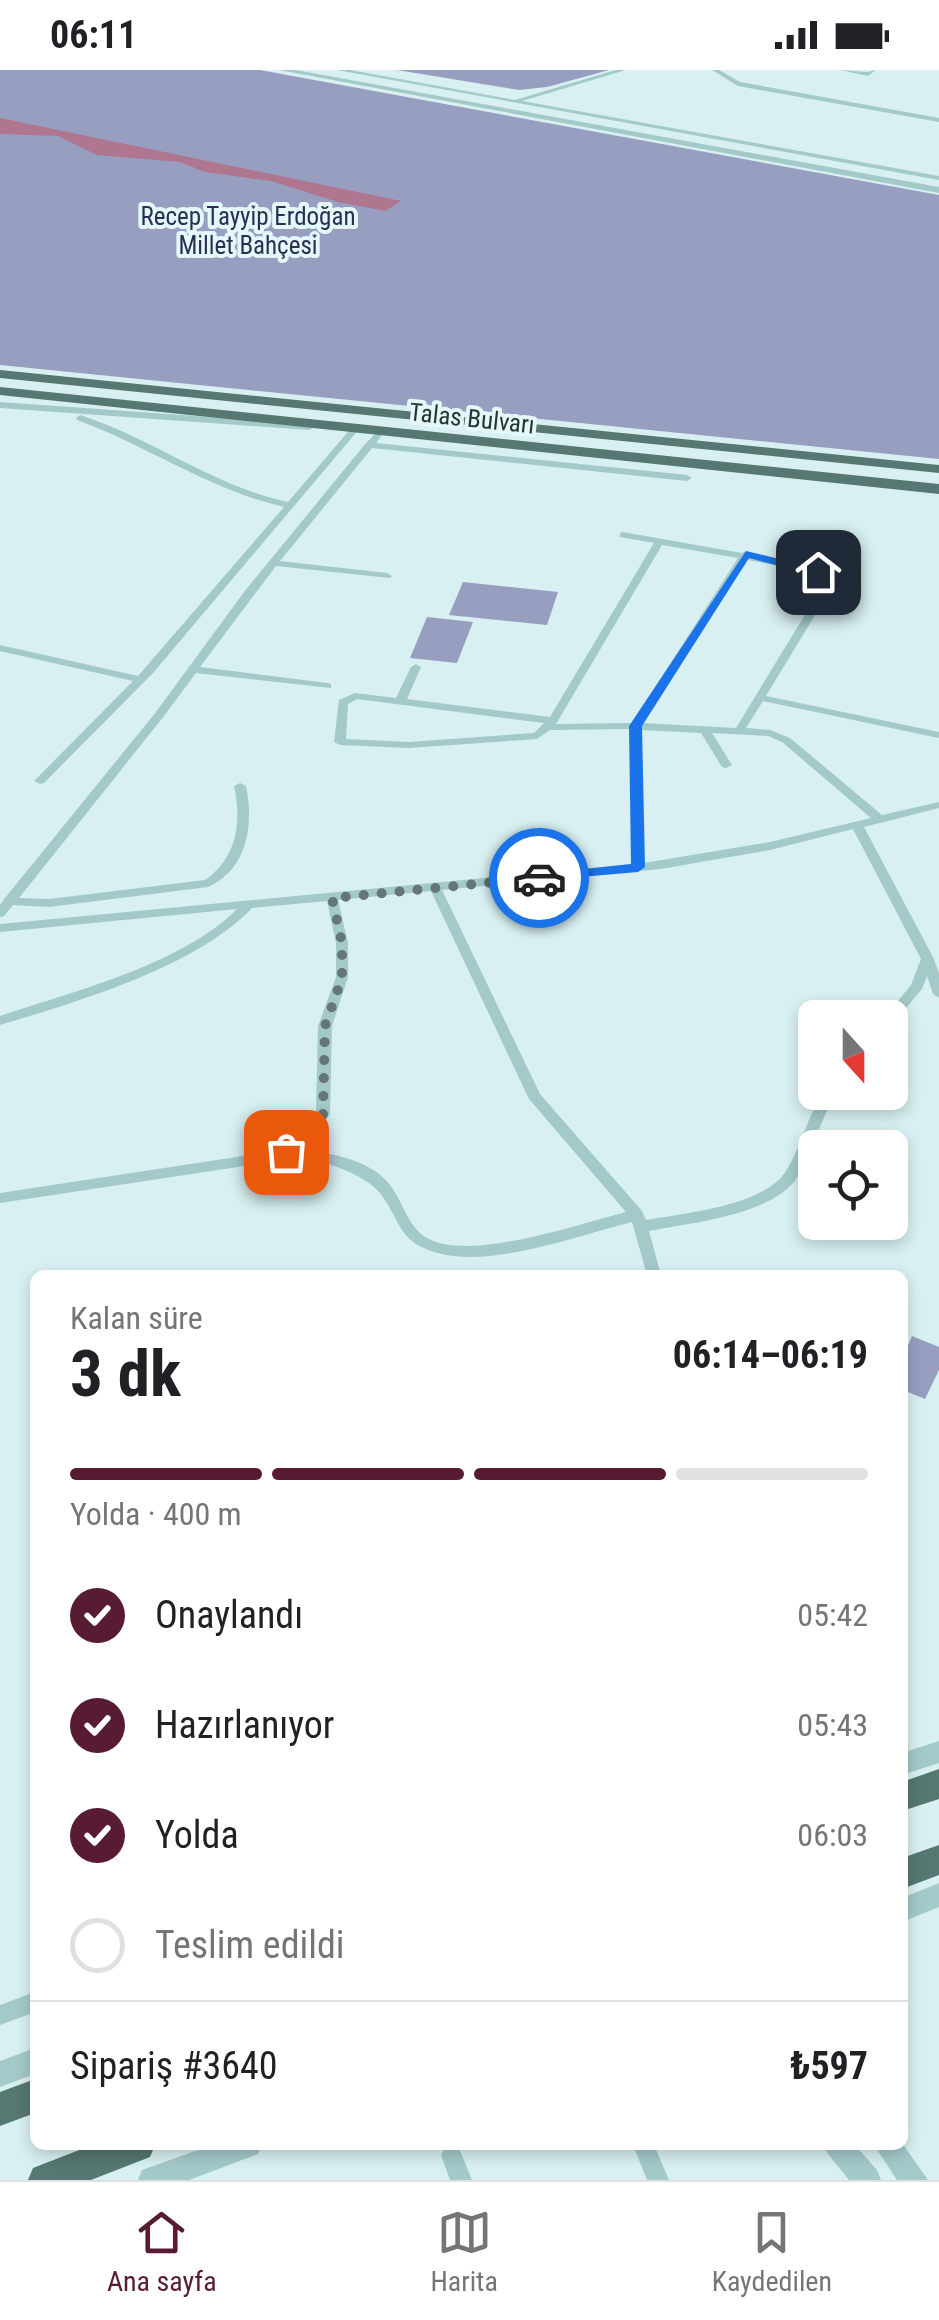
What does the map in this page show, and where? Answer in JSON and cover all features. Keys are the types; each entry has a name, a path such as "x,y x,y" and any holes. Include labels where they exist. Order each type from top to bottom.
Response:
{"main road":[{"name":"Talas Bulvarı","path":"0,376 939,472"},
{"name":"Talas Bulvarı","path":"0,391 939,489"},
{"path":"908,1794 939,1784"},
{"path":"908,1872 939,1860"},
{"path":"0,2109 30,2098"},
{"path":"45,2180 125,2150"}],"street":[{"path":"283,70 939,184"},
{"path":"313,70 939,184"},
{"path":"340,70 939,184"},
{"path":"514,101 623,70"},
{"path":"714,70 723,78 745,85 939,120"},
{"path":"844,70 868,74 873,70"},
{"path":"0,405 356,428"},
{"path":"55,410 122,431 234,492 290,506"},
{"path":"40,780 140,680 356,428"},
{"path":"0,914 273,563 381,431"},
{"path":"369,445 687,478"},
{"path":"622,535 820,570 839,568 850,575 845,582 829,583 818,578 820,570"},
{"path":"660,540 551,724 537,736 408,745 340,742 342,704 347,698 551,724 762,731 786,740 881,820"},
{"path":"638,867 635,726 746,554"},
{"path":"273,563 387,576"},
{"path":"740,730 829,583"},
{"path":"0,648 140,680"},
{"path":"400,702 416,667"},
{"path":"193,669 327,686"},
{"path":"758,697 939,735"},
{"path":"704,728 726,765"},
{"path":"9,902 48,903 172,890 216,879 234,858 242,835 245,810 240,786"},
{"path":"0,928 638,867 734,854 939,805"},
{"path":"858,826 927,959 939,994"},
{"path":"436,888 534,1096 638,1221 653,1270"},
{"path":"286,1152 310,1135 323,1114 325,1026 342,978 342,943 332,898"},
{"path":"0,1021 141,969 209,938 232,923 247,906"},
{"path":"905,1000 917,986 927,959"},
{"path":"0,1198 206,1168 286,1152 325,1159 369,1175 383,1186 414,1236 446,1251 488,1250 774,1193 792,1174 817,1110"},
{"path":"908,1762 939,1752"},
{"path":"908,1908 939,1896"},
{"path":"0,2015 30,2004"},
{"path":"0,2074 30,2063"},
{"path":"152,2180 235,2150"},
{"path":"645,2150 658,2180"},
{"path":"841,2150 867,2180"},
{"path":"891,2150 914,2180"},
{"path":"452,2155 460,2180"}],"green space":[{"name":"Recep Tayyip Erdoğan Millet Bahçesi","path":"0,70 260,70 939,195 939,459 0,365"},
{"path":"397,70 609,70 547,87 519,90"},
{"path":"463,582 558,592 547,625 449,615"},
{"path":"427,617 473,622 457,663 410,658"},
{"path":"912,1336 939,1347 939,1370 925,1399 908,1392 908,1345"}],"shaded area":[{"path":"0,118 401,201 385,211 338,202 271,181 205,172 180,162 97,155 58,136 0,134"}],"way so far":[{"path":"286,1152 310,1135 323,1114 325,1026 342,978 342,943 332,898 539,878"}],"route":[{"path":"539,878 638,867 635,726 746,554 818,572"}]}
